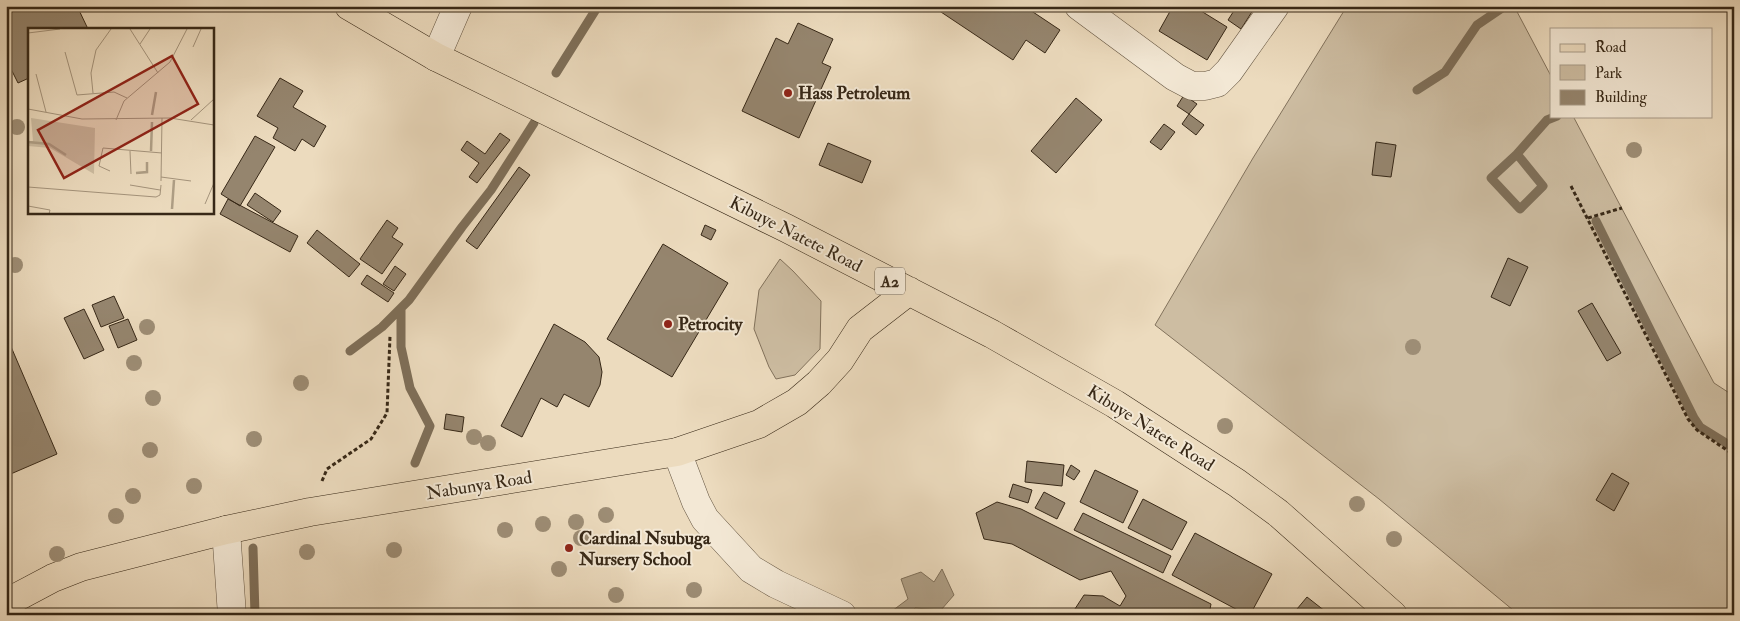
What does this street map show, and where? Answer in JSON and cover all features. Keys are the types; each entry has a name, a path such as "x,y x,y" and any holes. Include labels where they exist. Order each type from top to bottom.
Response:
{"main road":[{"name":"Kibuye Natete Road","path":"349,6 436,57 786,228 992,334 1115,404 1237,483 1278,513 1394,615"},
{"name":"Nabunya Road","path":"6,603 53,578 82,568 226,530 310,512 677,452 758,424 797,402 819,383 840,360 860,329 909,291"}],"street":[{"path":"436,57 458,6"},
{"path":"1079,6 1176,77 1192,86 1205,86 1217,83 1229,71 1275,6"},
{"path":"677,452 696,502 705,519 751,569 776,584 842,615"},
{"path":"226,530 232,615"}],"path":[{"path":"1571,186 1688,419 1697,430 1734,454"},
{"path":"1588,218 1622,208"},
{"path":"310,512 327,470 371,439 387,412 390,336"}],"green space":[{"path":"1347,6 1514,6 1550,74 1550,118 1574,118 1714,383 1734,396 1734,615 1519,615 1379,499 1155,325 1253,158"},
{"path":"780,259 821,301 820,349 795,375 776,379 769,367 754,329 759,290"}],"shaded area":[{"path":"942,569 954,595 941,610 915,608 911,615 903,615 892,611 908,599 901,579 921,572 934,582"}],"building":[{"path":"6,6 77,6 88,28 28,28 28,78 18,83 6,59"},
{"path":"932,6 1024,6 1060,30 1045,53 1026,40 1013,60"},
{"path":"1173,6 1193,6 1227,27 1207,60 1159,31"},
{"path":"1237,6 1255,7 1241,29 1228,20"},
{"path":"798,23 833,39 822,63 831,67 799,138 742,111 776,38 788,44"},
{"path":"280,78 303,91 293,107 326,126 314,147 302,139 295,151 273,138 278,128 257,116"},
{"path":"1184,95 1197,104 1189,114 1177,106"},
{"path":"1076,98 1102,120 1056,173 1031,151"},
{"path":"1189,114 1204,125 1196,135 1182,124"},
{"path":"1164,124 1175,132 1161,150 1150,142"},
{"path":"500,133 510,140 477,183 469,177 479,163 461,150 467,141 485,154"},
{"path":"255,136 275,147 240,206 221,194"},
{"path":"1376,142 1396,145 1391,177 1372,175"},
{"path":"828,143 871,161 862,183 819,165"},
{"path":"519,167 530,175 477,249 466,241"},
{"path":"255,193 281,211 273,222 247,205"},
{"path":"228,199 298,236 290,252 220,214"},
{"path":"387,220 398,228 392,237 403,244 382,274 360,259"},
{"path":"705,225 716,230 711,240 701,235"},
{"path":"317,230 360,264 349,277 307,243"},
{"path":"663,244 728,283 672,377 607,339"},
{"path":"1508,258 1528,267 1510,306 1491,297"},
{"path":"395,266 406,274 394,291 383,284"},
{"path":"367,275 394,293 388,302 361,284"},
{"path":"114,296 124,318 101,327 92,305"},
{"path":"1592,303 1621,353 1607,361 1578,311"},
{"path":"84,309 104,350 84,359 64,318"},
{"path":"128,319 137,340 118,348 109,326"},
{"path":"554,324 585,342 599,357 602,372 600,385 589,407 564,394 557,407 541,398 522,437 501,426"},
{"path":"6,335 57,454 6,476"},
{"path":"446,414 464,417 462,432 444,429"},
{"path":"1027,461 1064,465 1062,486 1025,482"},
{"path":"1071,465 1080,471 1074,480 1066,475"},
{"path":"1095,470 1138,491 1123,523 1080,502"},
{"path":"1612,473 1629,483 1614,511 1596,500"},
{"path":"1013,484 1032,490 1028,503 1009,497"},
{"path":"1044,492 1065,503 1057,519 1035,508"},
{"path":"1143,499 1187,522 1172,550 1128,528"},
{"path":"997,502 1021,509 1211,604 1209,615 1071,615 1084,595 1103,596 1120,606 1126,596 1111,571 1080,580 1012,544 984,539 976,513"},
{"path":"1083,513 1171,556 1163,573 1074,530"},
{"path":"1195,533 1272,574 1250,615 1172,575"},
{"path":"1307,597 1330,615 1292,615"}],"waterway":[{"path":"556,73 598,6"},
{"path":"1417,90 1445,72 1477,25 1505,6"},
{"path":"1517,154 1547,120 1552,118"},
{"path":"350,351 382,327 409,300 491,190 534,123"},
{"path":"1517,154 1543,186 1520,209 1491,178 1517,154"},
{"path":"1596,221 1694,418 1700,427 1734,448"},
{"path":"401,308 401,347 410,388 430,426 415,463"},
{"path":"253,548 255,615"}],"place":[{"name":"Hass Petroleum","path":"788,93"},
{"name":"Petrocity","path":"668,324"},
{"name":"Cardinal Nsubuga Nursery School","path":"569,548"}]}
